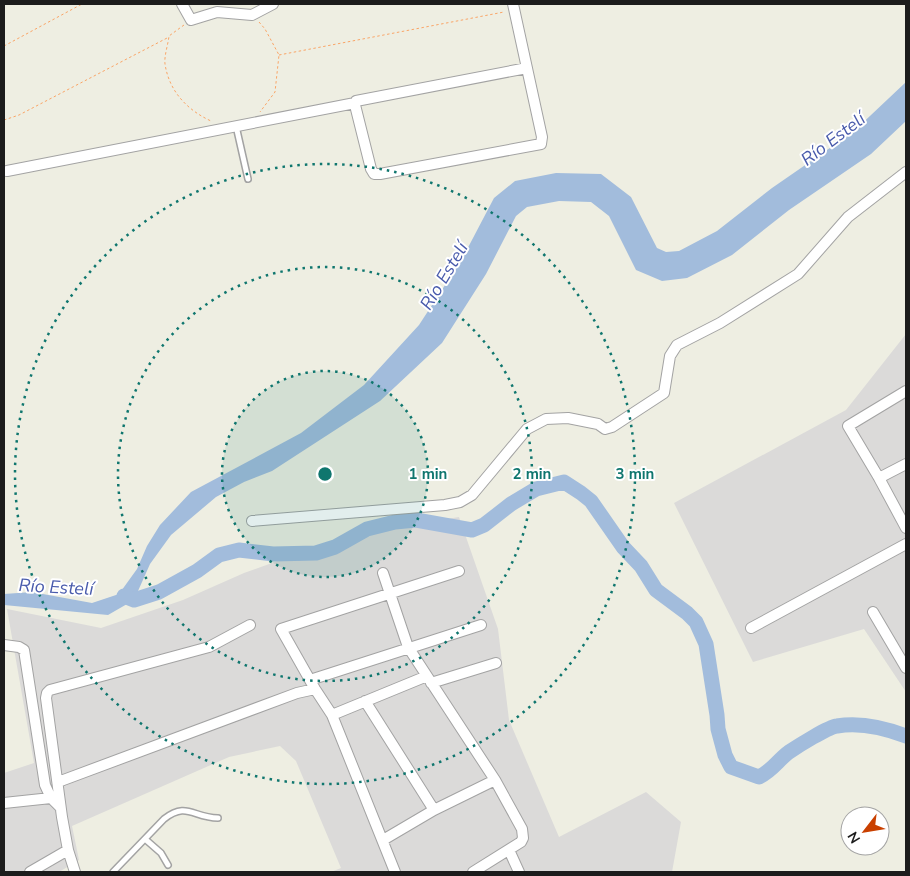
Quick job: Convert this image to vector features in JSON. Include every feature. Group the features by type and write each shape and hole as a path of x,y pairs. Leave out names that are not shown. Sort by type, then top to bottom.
{"street":[{"path":"182,4 191,20 217,12 252,14 273,4"},
{"path":"355,103 370,169 374,174 541,144 542,137 514,7"},
{"path":"7,171 527,68"},
{"path":"252,521 427,507 460,502 472,495 528,428 546,419 568,418 598,424 605,429 612,427 664,393 670,356 677,345 720,323 798,274 848,217 906,172"},
{"path":"906,391 848,426 906,528"},
{"path":"879,478 906,464"},
{"path":"751,628 906,544"},
{"path":"396,872 332,714 312,685 281,629 459,571"},
{"path":"383,573 408,647 494,780 522,829 523,838 521,842 473,872"},
{"path":"873,612 906,668"},
{"path":"75,872 68,850 60,807 46,693 50,690 209,647 250,625"},
{"path":"58,782 297,693 312,685 408,647 481,625"},
{"path":"4,645 19,647 24,650 45,785 51,798 60,807"},
{"path":"332,714 429,679 496,663"},
{"path":"365,701 434,810"},
{"path":"384,840 434,810 494,780"},
{"path":"4,803 51,798"},
{"path":"30,872 68,850"},
{"path":"509,850 519,872"}],"lane":[{"path":"236,126 248,179"},
{"path":"113,872 173,812 182,809 207,818 218,818"},
{"path":"145,839 161,853 168,865"}],"path":[{"path":"4,46 82,4"},
{"path":"279,55 514,7"},
{"path":"252,14 265,29 279,55 275,92 256,117"},
{"path":"4,120 19,115 169,36 191,20"},
{"path":"169,36 165,63 173,90 196,114 211,121"}],"shaded area":[{"path":"906,334 906,692 864,629 753,662 674,503 846,410"},
{"path":"459,517 498,629 509,720 559,837 646,792 681,822 672,872 331,872 341,868 296,761 280,746 229,757 72,826 79,860 59,872 4,872 4,773 34,763 7,609 101,628 183,600 244,573 305,551 368,532"}],"water":[{"name":"Río Estelí","path":"906,82 906,121 871,154 789,210 732,255 687,278 662,281 636,270 609,216 591,202 559,201 527,207 516,216 486,274 442,343 380,401 272,471 244,482 216,497 171,535 150,564 134,600 108,615 4,605 4,594 32,592 92,603 119,594 137,569 147,546 160,525 191,492 301,433 364,385 419,325 462,259 494,198 515,181 556,173 601,174 631,197 657,248 666,252 679,251 717,231 772,188 853,132"}],"waterway":[{"path":"124,596 134,600 159,592 197,571 219,555 239,550 273,554 316,553 335,547 367,529 395,522 416,520 472,530 484,525 511,504 536,489 564,482 591,501 623,547 641,566 656,590 696,622 706,644 718,729 725,755 731,767 759,777 793,749 820,733 837,726 872,726 906,736"}]}
